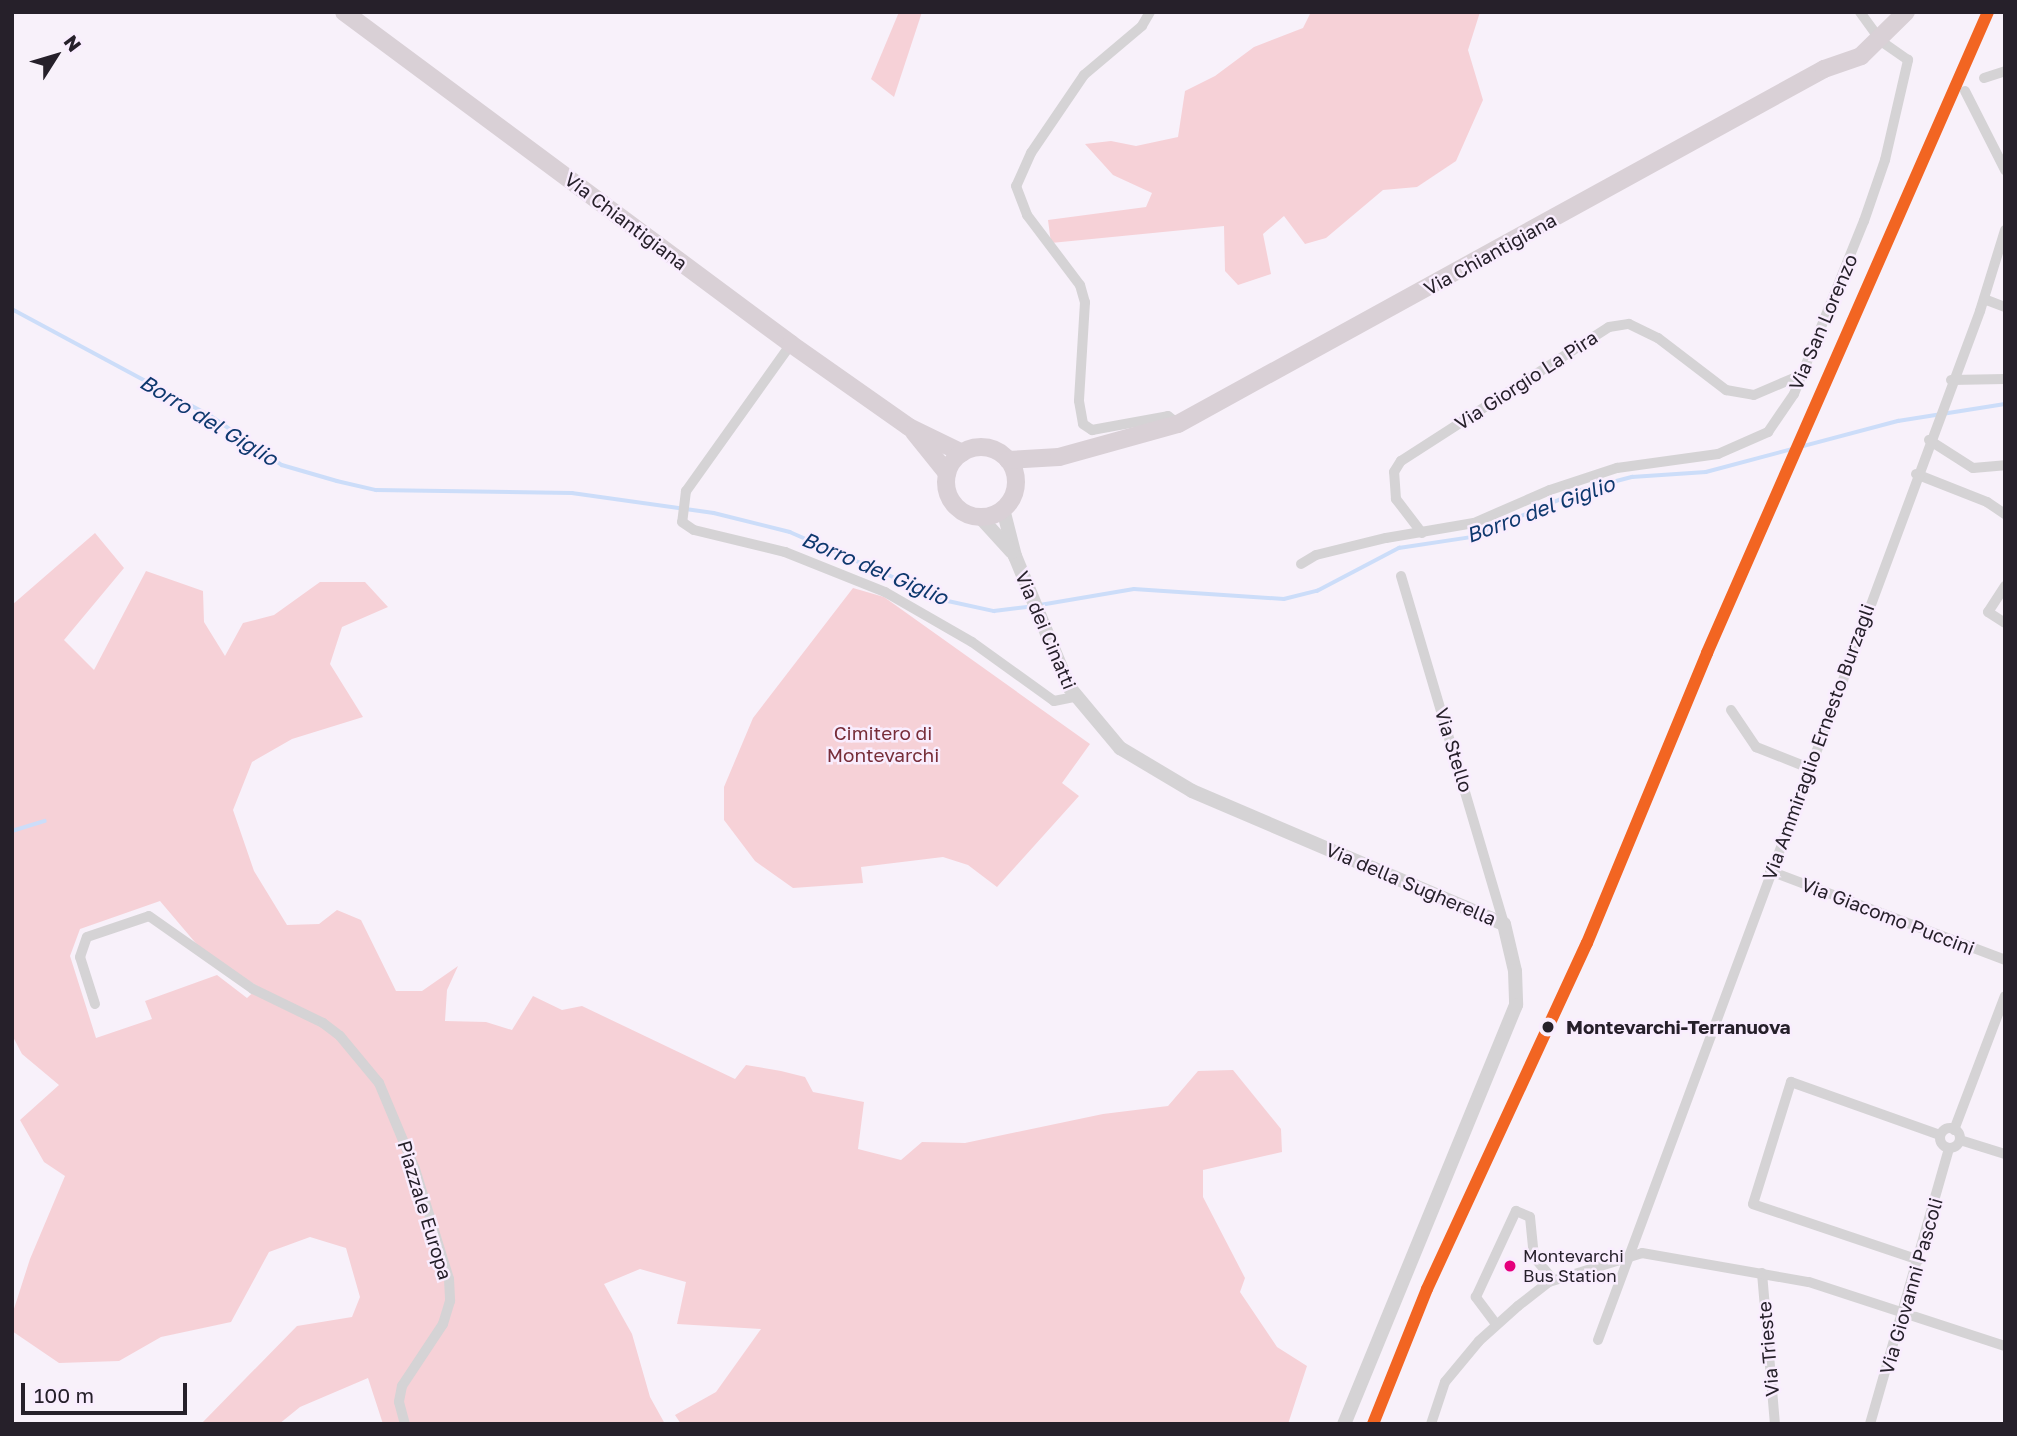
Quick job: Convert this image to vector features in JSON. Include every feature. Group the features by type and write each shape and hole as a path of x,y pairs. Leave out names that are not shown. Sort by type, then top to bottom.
{"main road":[{"name":"Via Chiantigiana","path":"344,12 790,344 909,427 961,453 981,447 1008,460 1059,457 1178,424 1881,41"},
{"path":"1881,41 1906,12"},
{"name":"Via Chiantigiana","path":"909,427 947,473 953,503 980,517"},
{"path":"947,473 961,453"},
{"name":"Via Chiantigiana","path":"1003,509 1016,486 1059,457"},
{"path":"1008,460 1016,486"},
{"path":"980,517 1003,509"}],"street":[{"path":"1150,12 1142,26 1084,75 1031,153 1016,186 1027,215 1080,285 1085,302 1079,401 1083,424 1092,430 1168,416 1178,424"},
{"path":"1860,12 1881,41"},
{"name":"Via San Lorenzo","path":"1301,564 1316,555 1474,523 1550,490 1617,468 1718,454 1768,432 1801,375 1873,197 1908,60 1881,41"},
{"path":"1984,78 2005,71"},
{"path":"1965,91 2005,170"},
{"name":"Via Ammiraglio Ernesto Burzagli","path":"1598,1340 1916,474 1984,299 2005,230"},
{"path":"1984,299 2005,307"},
{"name":"Via Giorgio La Pira","path":"1422,533 1396,499 1394,472 1401,461 1609,327 1629,324 1658,338 1726,390 1754,396 1801,375"},
{"path":"790,344 686,491 683,519 694,530 785,552 884,592 972,642 1054,701 1074,697"},
{"path":"1951,380 2005,379"},
{"path":"1931,437 1973,468 2005,465"},
{"path":"1916,474 1987,502 2005,514"},
{"path":"1003,509 1015,556"},
{"path":"980,517 1015,556"},
{"name":"Via dei Cinatti","path":"1015,556 1041,624 1074,697 1105,735"},
{"name":"Via Stello","path":"1401,576 1504,924"},
{"path":"2005,586 1987,612 2005,623"},
{"path":"1731,710 1756,747 1809,768"},
{"name":"Via della Sugherella","path":"1105,735 1142,764 1192,791 1504,924 1515,971 1516,1005 1344,1424"},
{"name":"Via Giacomo Puccini","path":"1770,872 2005,960"},
{"name":"Piazzale Europa","path":"95,1003 80,957 87,937 149,916 216,966 340,1036 379,1083 391,1110 449,1279 450,1301 443,1324 402,1386 400,1402 405,1424"},
{"path":"1940,1135 1942,1144 1949,1149 1957,1135 2005,996"},
{"path":"1919,1260 1752,1203 1791,1082 1940,1135 1957,1135 2005,1154"},
{"name":"Via Giovanni Pascoli","path":"1870,1424 1905,1313 1949,1149"},
{"path":"1496,1324 1476,1297 1516,1211 1530,1217 1534,1257 1553,1280"},
{"path":"1431,1424 1445,1382 1496,1324 1553,1280 1642,1253 1809,1282 2005,1346"},
{"name":"Via Trieste","path":"1762,1273 1774,1424"}],"green space":[{"path":"899,12 922,12 894,97 871,79"},
{"path":"1311,12 1480,12 1468,50 1483,100 1456,161 1417,187 1383,190 1326,238 1305,244 1284,216 1263,234 1271,274 1238,285 1225,271 1224,226 1051,243 1048,220 1146,207 1152,193 1113,175 1085,144 1111,141 1136,146 1178,137 1185,91 1215,76 1254,47 1303,28"},
{"path":"95,533 124,568 64,640 94,670 146,571 203,591 204,622 225,656 243,623 274,615 320,582 365,582 388,607 342,627 330,664 363,717 292,739 252,762 233,810 254,871 287,925 319,924 337,910 361,920 396,991 422,991 458,966 447,990 445,1021 486,1022 512,1030 533,996 562,1010 582,1006 735,1079 746,1065 781,1071 805,1077 813,1092 864,1102 858,1149 901,1160 922,1142 965,1143 1103,1114 1168,1106 1198,1071 1233,1070 1281,1129 1282,1152 1203,1170 1203,1197 1245,1278 1240,1292 1277,1347 1307,1366 1288,1424 681,1424 675,1415 716,1392 761,1329 677,1324 686,1282 640,1269 604,1284 632,1334 650,1397 665,1424 383,1424 368,1378 300,1407 279,1424 201,1424 297,1326 352,1317 360,1297 346,1248 310,1237 269,1252 231,1322 161,1337 119,1361 59,1363 12,1331 12,1315 30,1259 65,1176 44,1162 20,1120 59,1085 22,1054 12,1035 12,605","holes":["160,901 205,954 259,987 247,998 217,975 145,1001 152,1019 96,1038 70,956 80,929"]},
{"name":"Cimitero di Montevarchi","path":"853,588 884,597 1090,744 1062,783 1079,796 997,887 968,865 943,857 861,867 863,883 793,888 755,861 724,820 724,787 753,718"}],"waterway":[{"name":"Borro del Giglio","path":"12,309 211,416 282,465 337,481 376,490 572,493 714,513 790,532 948,601 994,611 1033,606"},
{"name":"Borro del Giglio","path":"1040,605 1134,589 1284,599 1317,591 1399,548 1472,537 1582,490 1632,477 1706,472 1898,421 2005,404"},
{"path":"12,831 45,821"}],"transit line":[{"path":"1373,1424 1427,1289 1587,943 1707,653 1988,12"}],"place":[{"name":"Montevarchi-Terranuova","path":"1548,1027"},
{"name":"Montevarchi Bus Station","path":"1510,1266"}]}
